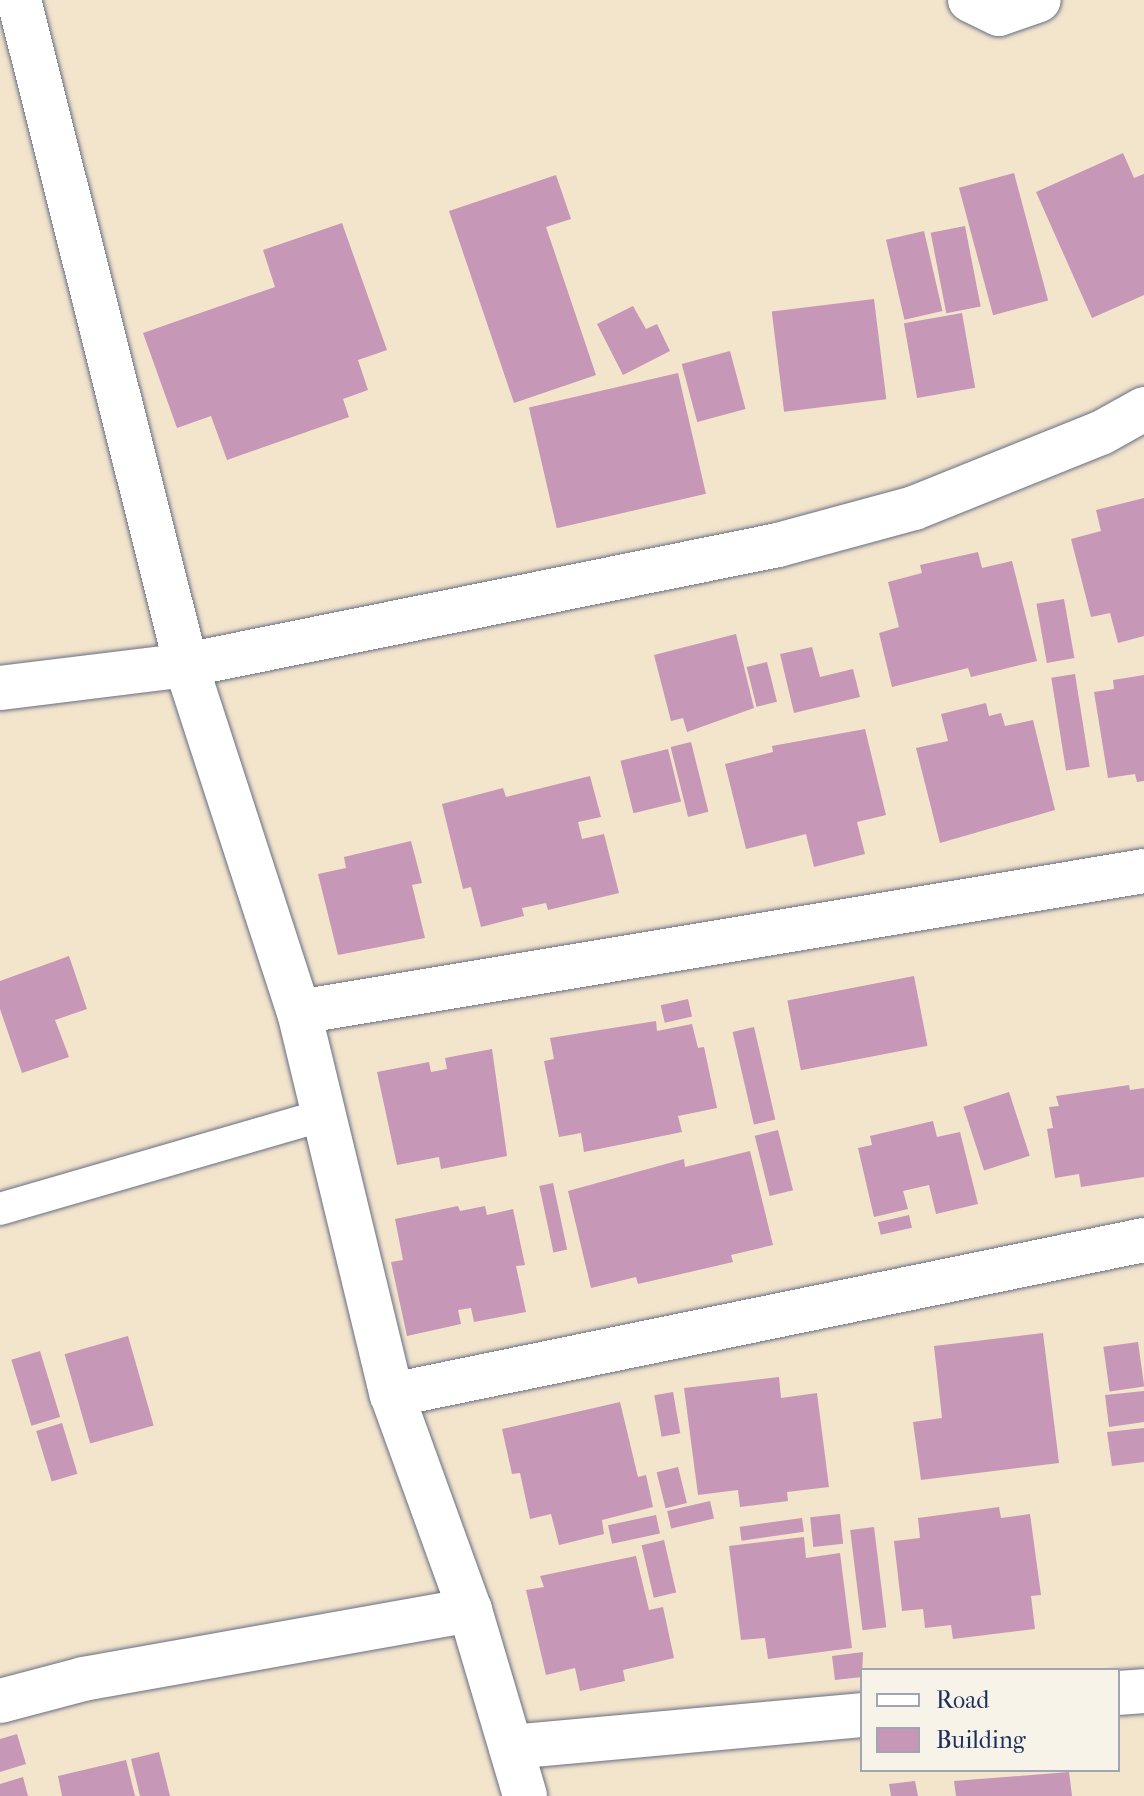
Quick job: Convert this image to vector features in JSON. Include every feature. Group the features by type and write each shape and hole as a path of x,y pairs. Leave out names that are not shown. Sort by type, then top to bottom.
{"street":[{"path":"19,0 186,665 299,1012 392,1395 470,1610 525,1796"},
{"path":"970,0 999,14 1039,0"},
{"path":"0,688 186,665 793,541 914,508 1101,433 1144,409"},
{"path":"299,1012 1144,871"},
{"path":"392,1395 1144,1240"},
{"path":"0,1701 83,1679 470,1610"},
{"path":"1120,1693 1144,1691"},
{"path":"511,1747 860,1715"}],"lane":[{"path":"0,1209 324,1115"}],"building":[{"path":"1123,153 1134,178 1144,174 1144,295 1092,318 1036,192"},
{"path":"1014,173 1048,301 993,315 959,188"},
{"path":"556,175 571,219 546,227 596,375 514,403 449,211"},
{"path":"342,223 387,350 358,360 368,390 343,399 349,417 227,460 211,416 177,428 143,333 275,287 263,250"},
{"path":"965,226 981,306 946,313 931,233"},
{"path":"924,231 942,311 904,320 886,240"},
{"path":"874,299 886,399 784,412 772,312"},
{"path":"633,306 646,329 657,324 670,351 623,375 597,324"},
{"path":"962,313 975,388 917,398 904,323"},
{"path":"730,351 746,409 697,422 682,364"},
{"path":"678,373 706,494 557,528 529,407"},
{"path":"1144,498 1144,636 1118,643 1110,613 1091,617 1071,539 1101,531 1096,510"},
{"path":"978,552 982,568 1012,561 1037,661 971,677 968,668 892,687 879,633 899,627 888,582 922,573 920,565"},
{"path":"1064,599 1074,658 1047,663 1036,604"},
{"path":"736,634 754,708 687,732 683,718 671,721 654,655"},
{"path":"812,647 820,677 853,669 860,697 794,713 780,654"},
{"path":"767,662 777,702 757,707 747,667"},
{"path":"1075,674 1090,767 1066,771 1051,678"},
{"path":"1144,675 1144,781 1137,782 1135,774 1108,778 1094,692 1114,689 1113,680"},
{"path":"986,703 989,716 1001,713 1005,726 1033,720 1055,810 940,843 916,748 948,741 941,714"},
{"path":"865,729 886,815 857,822 865,854 814,867 806,834 746,849 725,764 773,752 772,746"},
{"path":"691,742 708,812 688,817 671,747"},
{"path":"668,749 681,801 634,813 620,761"},
{"path":"590,776 601,817 578,822 582,839 604,834 619,893 548,910 546,903 522,908 524,916 481,927 471,887 463,889 442,804 503,788 506,797"},
{"path":"411,841 422,883 412,885 425,938 338,955 318,874 346,868 344,857"},
{"path":"69,956 87,1009 55,1020 69,1057 22,1073 0,1009 0,981"},
{"path":"914,976 928,1046 801,1070 787,1001"},
{"path":"688,999 692,1017 665,1023 661,1005"},
{"path":"656,1021 657,1031 692,1024 698,1048 704,1047 717,1108 678,1116 682,1132 584,1152 581,1133 559,1137 544,1061 554,1059 550,1038"},
{"path":"754,1027 775,1120 754,1125 733,1032"},
{"path":"492,1049 507,1156 441,1169 439,1157 397,1165 377,1072 429,1062 431,1072 447,1069 445,1058"},
{"path":"1129,1085 1130,1090 1144,1088 1144,1177 1081,1187 1079,1174 1055,1178 1047,1129 1053,1128 1049,1107 1059,1106 1056,1096"},
{"path":"1009,1092 1030,1156 984,1171 963,1107"},
{"path":"933,1121 937,1137 960,1132 978,1204 936,1214 929,1185 903,1191 908,1209 874,1217 858,1148 872,1145 870,1136"},
{"path":"778,1130 793,1190 770,1196 755,1136"},
{"path":"750,1151 773,1245 731,1255 733,1262 638,1284 636,1277 591,1288 568,1191 684,1159 685,1167"},
{"path":"553,1183 567,1250 553,1252 539,1186"},
{"path":"458,1206 460,1211 485,1206 487,1215 513,1209 525,1265 516,1266 526,1312 474,1322 471,1308 458,1310 461,1324 407,1336 391,1262 403,1260 395,1219"},
{"path":"909,1215 912,1228 881,1235 878,1222"},
{"path":"1043,1333 1059,1463 921,1480 913,1422 942,1418 934,1346"},
{"path":"128,1336 154,1425 90,1444 65,1354"},
{"path":"1138,1342 1144,1387 1110,1391 1103,1347"},
{"path":"40,1351 60,1417 31,1426 11,1360"},
{"path":"779,1377 781,1398 817,1393 829,1487 787,1492 788,1501 740,1507 738,1490 698,1495 684,1388"},
{"path":"1144,1391 1144,1422 1109,1427 1105,1395"},
{"path":"673,1392 680,1433 662,1437 654,1395"},
{"path":"620,1402 638,1477 646,1475 653,1507 602,1520 604,1534 559,1545 551,1514 530,1519 520,1473 512,1474 502,1429"},
{"path":"62,1423 77,1474 52,1482 36,1431"},
{"path":"1144,1428 1144,1462 1112,1466 1107,1432"},
{"path":"678,1467 687,1503 666,1508 657,1472"},
{"path":"710,1501 714,1519 671,1528 667,1511"},
{"path":"999,1507 1001,1518 1030,1514 1041,1595 1031,1596 1035,1629 953,1639 951,1625 925,1628 923,1609 902,1611 894,1541 920,1538 918,1518"},
{"path":"840,1514 843,1544 813,1547 810,1517"},
{"path":"656,1515 660,1534 612,1544 608,1525"},
{"path":"802,1518 804,1532 742,1541 740,1527"},
{"path":"874,1527 886,1627 862,1630 850,1530"},
{"path":"804,1537 806,1558 840,1553 852,1648 768,1659 765,1638 741,1640 729,1546"},
{"path":"664,1540 676,1593 654,1598 642,1545"},
{"path":"636,1556 649,1610 663,1607 674,1658 623,1670 625,1681 580,1691 575,1668 546,1675 526,1590 544,1587 540,1576"},
{"path":"863,1652 860,1677 835,1680 832,1656"},
{"path":"17,1734 26,1764 0,1772 0,1739"},
{"path":"159,1752 170,1796 140,1796 131,1759"},
{"path":"126,1760 135,1796 62,1796 58,1776"},
{"path":"1069,1772 1072,1796 956,1796 954,1781"},
{"path":"23,1777 28,1796 0,1796 0,1784"},
{"path":"915,1781 918,1796 891,1796 889,1784"}]}
